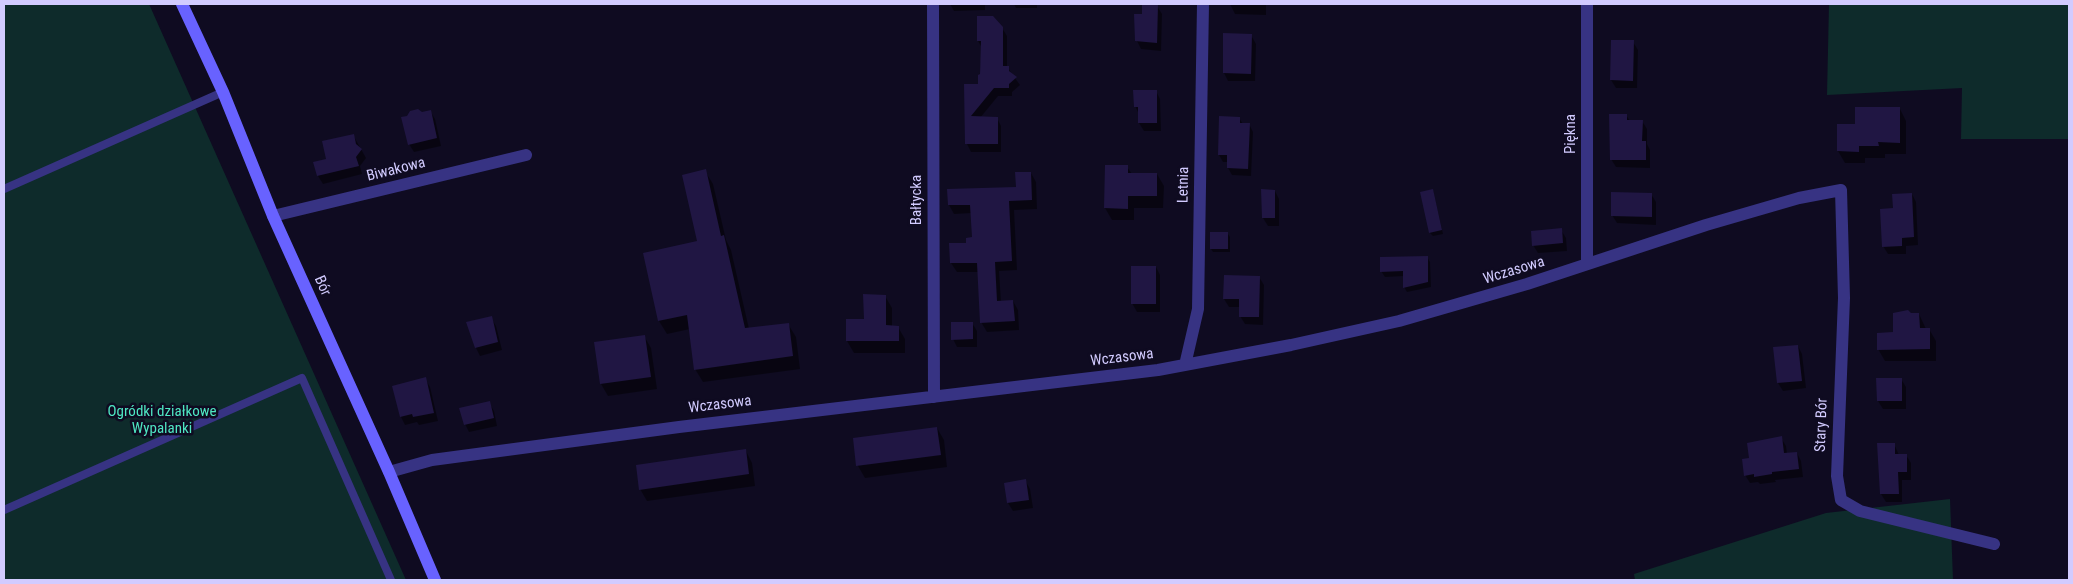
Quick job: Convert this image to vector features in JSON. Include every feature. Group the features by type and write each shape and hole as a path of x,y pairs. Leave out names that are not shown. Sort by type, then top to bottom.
{"street":[{"name":"Bór","path":"182,4 223,92 273,216 389,472 435,580"},
{"name":"Bałtycka","path":"933,4 934,397"},
{"name":"Letnia","path":"1185,365 1198,309 1203,4"},
{"name":"Piękna","path":"1587,4 1588,264"},
{"name":"Biwakowa","path":"273,216 526,155"},
{"name":"Wczasowa","path":"389,472 432,460 679,427 1158,370 1185,365 1399,321 1527,284 1706,225 1799,198 1841,190"},
{"name":"Stary Bór","path":"1841,190 1844,298 1837,476 1841,500 1860,511 1994,544"}],"lane":[{"path":"4,188 223,92"},
{"path":"4,510 302,378 391,580"}],"green space":[{"name":"Ogródki działkowe Wypalanki","path":"4,4 149,4 406,580 4,580"},
{"path":"1829,4 2069,4 2069,139 1961,139 1962,88 1827,95"},
{"path":"1950,499 1953,580 1635,580 1634,574 1826,513"}],"building":[{"path":"1142,5 1158,5 1157,43 1135,41 1134,14 1142,14"},
{"path":"977,16 993,16 1003,27 1003,66 1009,66 1009,71 1017,77 1009,84 1009,88 994,88 971,116 998,117 998,144 965,144 964,84 978,84 978,75 980,74 981,41 977,41"},
{"path":"1223,33 1252,34 1251,74 1223,73"},
{"path":"1611,40 1634,40 1633,81 1610,80"},
{"path":"1133,90 1157,90 1157,123 1138,123 1138,107 1134,107"},
{"path":"1855,107 1900,107 1900,143 1878,142 1879,146 1859,146 1859,152 1837,151 1837,124 1855,124"},
{"path":"418,109 422,112 431,110 437,138 408,145 401,117 407,116 410,111"},
{"path":"1609,114 1627,114 1627,120 1643,120 1642,141 1646,141 1646,160 1610,160"},
{"path":"1219,116 1240,117 1240,123 1250,123 1248,169 1227,168 1227,155 1218,155"},
{"path":"354,134 356,144 362,149 356,157 359,166 317,176 313,162 326,159 322,141"},
{"path":"1105,165 1128,165 1128,173 1157,173 1157,196 1128,196 1128,209 1104,208"},
{"path":"706,169 721,236 724,235 745,328 789,323 793,356 694,370 687,315 658,321 643,253 697,241 682,175"},
{"path":"1015,172 1031,172 1032,200 1009,201 1012,261 995,262 997,301 1013,300 1015,321 980,323 977,263 950,263 949,243 966,243 966,238 972,237 970,205 948,205 947,189 1016,187"},
{"path":"1261,189 1275,190 1275,218 1262,218"},
{"path":"1433,189 1442,230 1429,233 1420,192"},
{"path":"1611,192 1652,193 1652,217 1611,216"},
{"path":"1912,193 1914,237 1902,238 1902,246 1882,247 1880,209 1893,208 1892,194"},
{"path":"1562,228 1563,243 1532,246 1531,231"},
{"path":"1210,232 1228,232 1228,249 1210,249"},
{"path":"1428,256 1428,282 1403,288 1403,271 1380,272 1380,257"},
{"path":"1131,266 1156,266 1156,304 1131,304"},
{"path":"1224,275 1260,276 1259,317 1239,317 1239,299 1223,299"},
{"path":"863,294 886,295 886,325 899,326 899,341 846,341 846,319 864,319"},
{"path":"1908,310 1911,313 1919,313 1920,328 1930,328 1930,349 1877,350 1877,333 1893,332 1893,313"},
{"path":"492,316 498,342 475,348 466,322"},
{"path":"951,322 973,322 973,339 951,340"},
{"path":"645,335 651,377 600,384 594,342"},
{"path":"1798,345 1802,381 1777,383 1773,347"},
{"path":"426,377 434,413 413,417 412,414 400,417 392,386"},
{"path":"1876,378 1902,378 1902,401 1877,401"},
{"path":"490,401 494,418 464,425 459,408"},
{"path":"937,427 941,455 856,466 853,438"},
{"path":"1782,436 1784,453 1797,452 1799,469 1772,472 1772,474 1754,477 1754,474 1744,476 1742,459 1749,458 1747,443"},
{"path":"1877,443 1895,443 1895,454 1907,454 1907,472 1898,472 1899,494 1880,494"},
{"path":"746,449 749,474 639,490 636,465"},
{"path":"1026,479 1029,500 1007,503 1004,483"}]}
